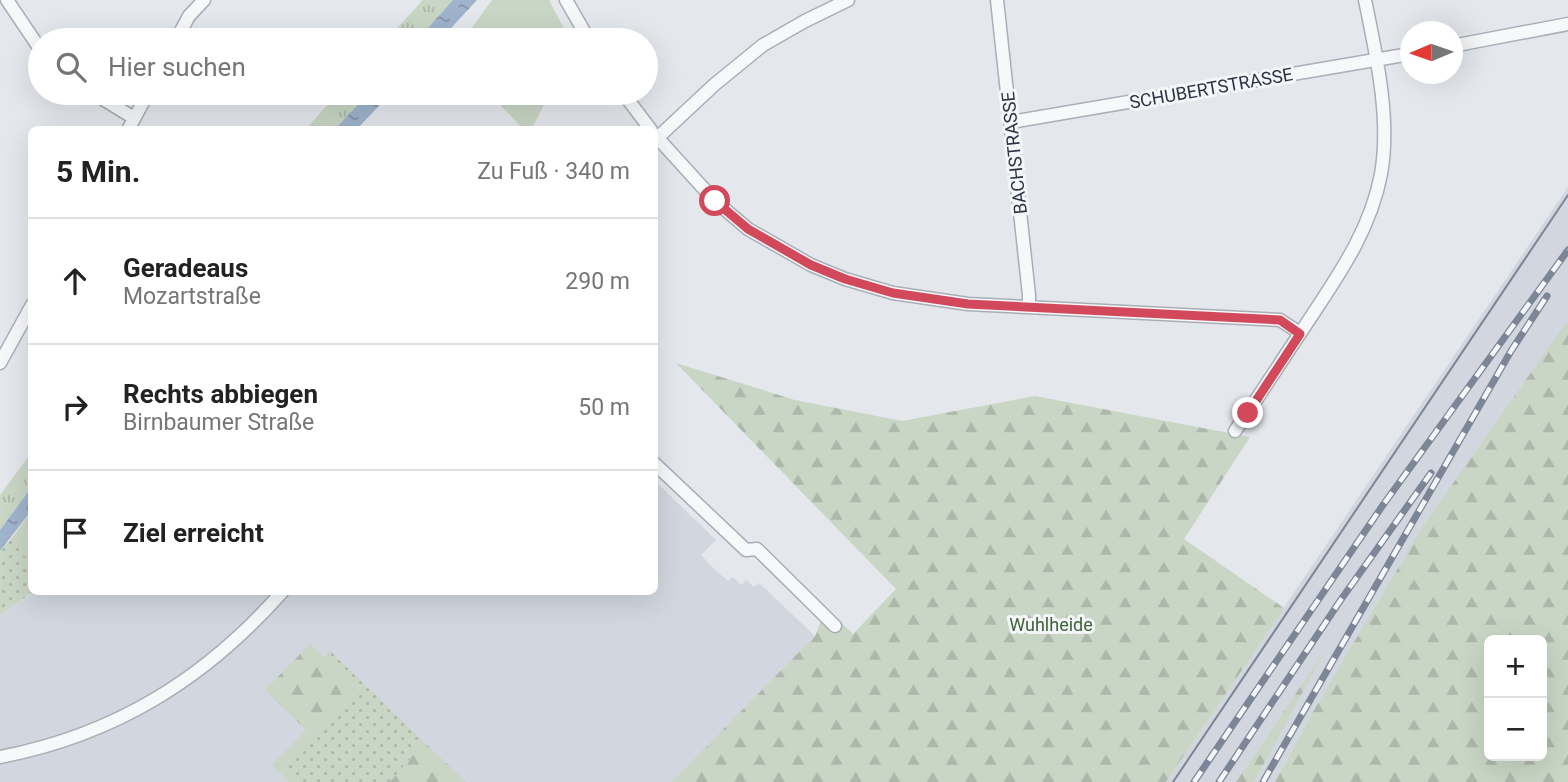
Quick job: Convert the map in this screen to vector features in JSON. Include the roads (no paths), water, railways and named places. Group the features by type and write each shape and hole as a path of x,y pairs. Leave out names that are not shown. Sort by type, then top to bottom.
{"street":[{"path":"7,0 28,31"},
{"path":"566,0 582,28"},
{"path":"658,133 763,45 848,0"},
{"name":"BACHSTRASSE","path":"997,0 1029,307"},
{"path":"1235,431 1348,259 1365,226 1376,191 1381,173 1384,133 1377,59 1365,0"},
{"path":"183,28 198,2"},
{"path":"1463,44 1568,24"},
{"name":"SCHUBERTSTRASSE","path":"1011,122 1400,56"},
{"path":"108,105 131,124 141,105"},
{"path":"632,105 647,126"},
{"path":"658,140 715,201 748,229 811,265 845,279 893,293 957,303 1280,320 1300,334"},
{"path":"0,363 28,312"},
{"path":"658,467 746,550 757,549 835,626"},
{"path":"0,757 50,746 101,728 151,701 211,661 279,595"}],"water":[{"path":"453,0 477,0 451,28 428,28"},
{"path":"358,105 380,105 360,126 338,126"},
{"path":"28,492 28,515 0,551 0,530"}],"tram line":[{"path":"1173,782 1568,195"}],"railway":[{"path":"1194,782 1383,505 1568,250"},
{"path":"1263,782 1511,351 1547,296"},
{"path":"1219,782 1340,601 1431,473"}],"park label":[{"name":"Wuhlheide","path":"1051,624"}]}
